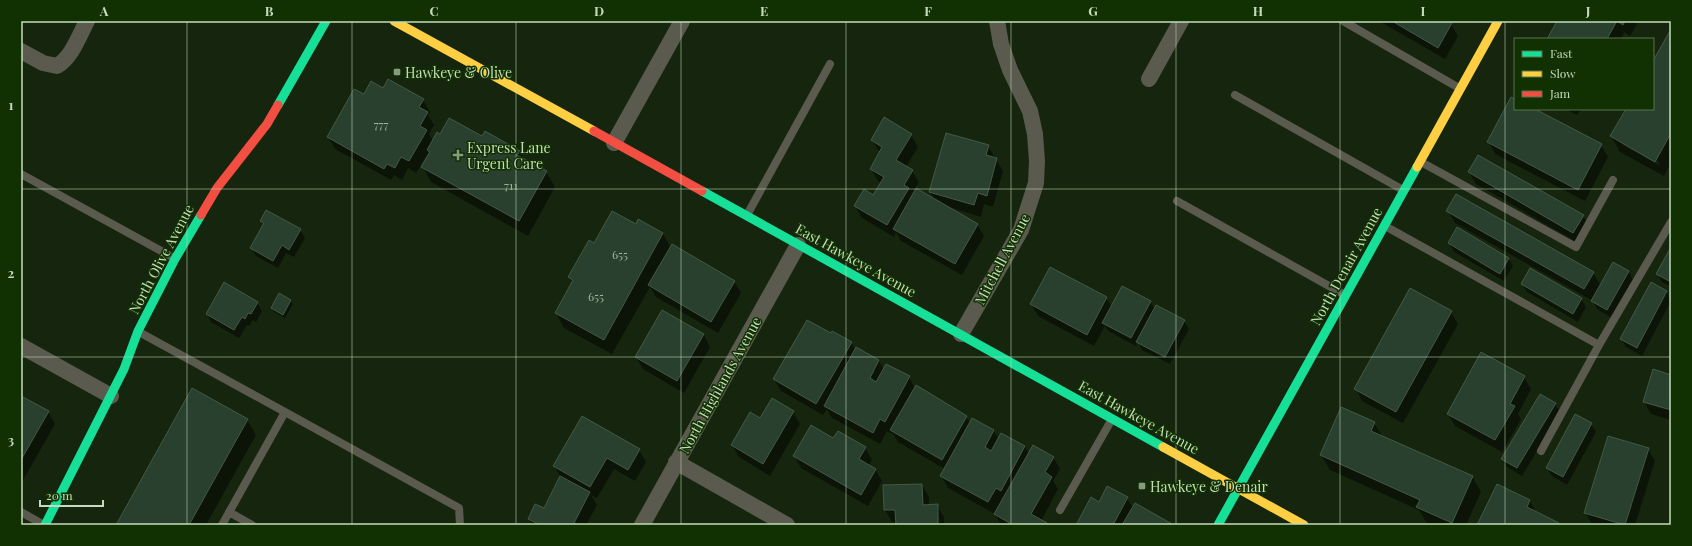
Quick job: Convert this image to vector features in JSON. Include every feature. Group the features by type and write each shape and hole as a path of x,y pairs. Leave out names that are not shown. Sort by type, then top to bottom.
{"street":[{"path":"21,51 50,66 57,66 68,56 88,21"},
{"name":"North Olive Avenue","path":"45,525 111,396 127,362 138,331 175,259 217,188 267,124 326,21"},
{"name":"East Hawkeye Avenue","path":"394,21 1304,525"},
{"path":"614,143 682,21"},
{"name":"Mitchell Avenue","path":"961,334 1021,230 1036,183 1037,160 1035,134 1030,111 1010,70 1001,44 998,21"},
{"path":"1149,79 1181,21"},
{"name":"North Denair Avenue","path":"1218,525 1498,21"},
{"name":"North Highlands Avenue","path":"642,525 798,245"},
{"path":"21,346 111,396"},
{"path":"676,462 787,525"}],"lane":[{"path":"1343,21 1460,89"},
{"path":"746,216 830,64"},
{"path":"1235,95 1404,191"},
{"path":"1420,161 1576,247 1613,180"},
{"path":"21,174 175,259"},
{"path":"1178,201 1345,295"},
{"path":"1542,451 1599,345 1671,222"},
{"path":"1384,226 1599,345"},
{"path":"138,331 459,508 460,525"},
{"path":"222,525 285,412"},
{"path":"1060,510 1112,419"},
{"path":"21,512 45,525"},
{"path":"229,512 252,525"}],"building":[{"path":"1392,21 1448,21 1452,23 1438,48"},
{"path":"1557,21 1617,21 1608,38 1548,38"},
{"path":"1617,21 1625,21 1623,25"},
{"path":"1671,29 1671,133 1655,162 1610,136 1625,110 1654,110 1654,59"},
{"path":"388,79 424,99 419,107 428,112 420,126 427,130 409,161 401,157 395,168 387,164 384,169 327,137 354,89 364,94 371,81 383,88"},
{"path":"1511,97 1514,98 1514,110 1537,110 1602,144 1578,190 1487,142"},
{"path":"884,117 912,134 896,160 913,170 904,185 909,188 887,225 854,206 864,189 873,195 884,177 870,169 882,147 871,140"},
{"path":"449,118 482,136 485,131 520,151 517,155 547,171 519,221 421,167 430,152 427,150 437,132 440,134"},
{"path":"946,133 989,145 986,155 997,158 987,196 978,193 974,205 929,192"},
{"path":"1478,155 1584,215 1573,233 1468,172"},
{"path":"916,188 978,224 955,264 893,229"},
{"path":"1456,194 1594,272 1584,289 1446,211"},
{"path":"266,210 301,229 289,250 282,245 273,261 250,248 264,223 260,221"},
{"path":"612,211 636,224 638,219 663,233 604,340 555,313 573,280 568,277 589,240 594,243"},
{"path":"1457,227 1509,258 1500,274 1448,243"},
{"path":"672,244 735,281 711,322 648,285"},
{"path":"1671,247 1671,282 1656,274"},
{"path":"1613,262 1629,271 1607,310 1591,301"},
{"path":"1050,267 1107,297 1087,335 1030,304"},
{"path":"1530,268 1582,298 1573,314 1521,284"},
{"path":"224,282 258,302 251,314 248,313 245,319 242,317 234,330 206,314"},
{"path":"1651,282 1667,291 1637,348 1620,339"},
{"path":"1122,286 1151,301 1131,338 1102,323"},
{"path":"1410,288 1452,311 1396,412 1354,389"},
{"path":"279,293 291,300 283,315 271,308"},
{"path":"1156,305 1185,320 1165,357 1136,342"},
{"path":"662,310 704,334 677,381 635,357"},
{"path":"807,320 852,342 816,404 773,379"},
{"path":"856,347 879,360 870,378 876,382 886,364 910,376 885,422 880,419 873,433 824,406"},
{"path":"1481,352 1525,376 1510,404 1515,406 1495,440 1447,414"},
{"path":"1653,369 1671,375 1671,410 1643,402"},
{"path":"916,385 967,416 942,460 890,430"},
{"path":"192,388 248,419 189,525 116,525"},
{"path":"1540,394 1556,403 1517,468 1501,459"},
{"path":"21,396 49,411 21,460"},
{"path":"772,398 794,411 763,464 731,445 750,412 760,418"},
{"path":"1341,407 1375,422 1371,431 1473,476 1452,523 1416,507 1420,500 1320,455"},
{"path":"1575,414 1592,423 1563,477 1546,468"},
{"path":"582,416 640,449 628,470 607,458 590,487 553,466"},
{"path":"972,418 994,430 985,447 991,451 1001,433 1025,446 1001,491 996,488 988,502 940,476"},
{"path":"811,425 833,438 838,431 866,447 859,459 876,469 861,495 793,456"},
{"path":"1608,436 1649,448 1625,525 1584,513"},
{"path":"1033,445 1054,457 1045,472 1052,477 1031,514 1047,523 1046,525 1013,525 994,514"},
{"path":"560,476 590,492 574,523 578,525 540,525 528,519 535,504 544,508"},
{"path":"922,484 923,505 938,504 938,525 896,525 895,510 884,510 883,485"},
{"path":"1497,484 1530,500 1527,507 1559,523 1558,525 1477,525"},
{"path":"1107,486 1128,497 1113,525 1076,525 1091,497 1099,502"},
{"path":"1135,503 1172,524 1172,525 1122,525"}],"traffic: fast":[{"path":"278,105 326,21"},
{"path":"1218,525 1417,167"},
{"path":"702,191 1163,447"},
{"path":"45,525 124,369 138,331 175,259 201,215"}],"traffic: slow":[{"path":"394,21 594,131"},
{"path":"1417,167 1498,21"},
{"path":"1163,447 1304,525"}],"traffic: jam":[{"path":"201,215 217,188 267,124 278,105"},
{"path":"594,131 702,191"}],"place":[{"name":"Hawkeye & Olive","path":"397,72"},
{"name":"Express Lane Urgent Care","path":"458,155"},
{"name":"Hawkeye & Denair","path":"1142,486"}]}
